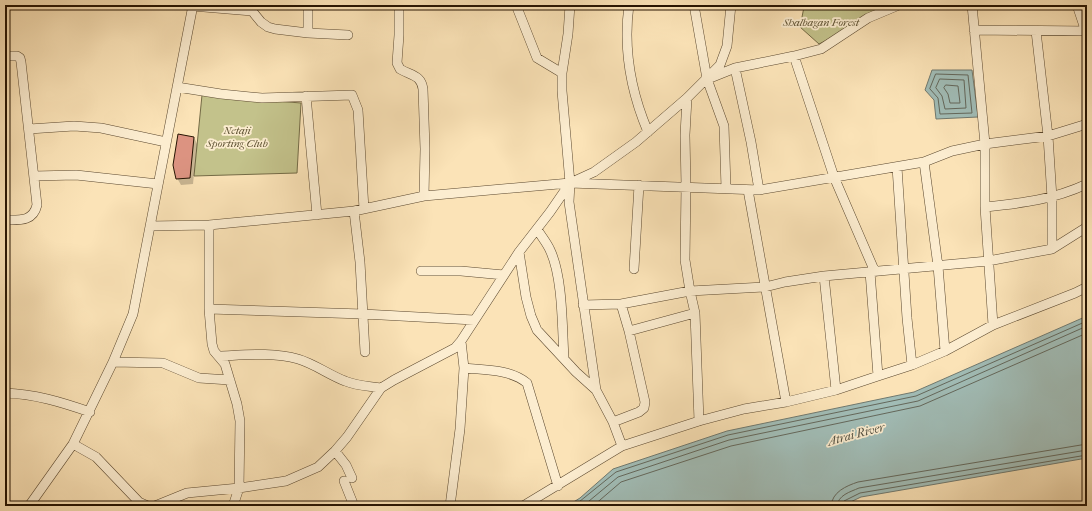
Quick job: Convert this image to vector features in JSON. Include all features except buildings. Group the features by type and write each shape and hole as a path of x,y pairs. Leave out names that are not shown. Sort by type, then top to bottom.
{"street":[{"path":"308,5 308,33"},
{"path":"399,5 400,35 397,63 400,69 417,77 422,82 423,89 425,149 424,196"},
{"path":"516,5 537,58 562,73"},
{"path":"570,5 568,34 562,73 562,91 570,183 569,202 596,390 613,422 622,446"},
{"path":"628,5 628,64 639,111 648,132"},
{"path":"694,5 707,79 724,126 726,188"},
{"path":"154,506 187,494 286,481 318,467 335,452 347,437 381,388 455,348 519,252 570,183 594,172 636,142 687,98 720,65 727,46 731,5"},
{"path":"707,79 736,68 821,49 868,18 898,5"},
{"path":"972,5 985,144 985,208 993,325"},
{"path":"974,30 1087,32 1077,5"},
{"path":"30,506 73,444 114,362 133,314 192,6 252,11 261,22 268,27 275,29 308,33 348,35"},
{"path":"1036,31 1048,136 1052,198 1052,249"},
{"path":"5,56 14,55 20,58 24,80 37,206 32,216 27,218 5,220"},
{"path":"794,56 834,178 873,272 878,376"},
{"path":"736,68 759,190"},
{"path":"177,87 220,94 262,98 352,95 358,110 364,209"},
{"path":"306,96 317,214"},
{"path":"687,98 685,135 685,260 695,313 699,421"},
{"path":"150,226 209,225 354,211 424,196 570,183 686,186 759,190 924,162 952,151 985,144 1048,136 1087,124"},
{"path":"29,129 74,126 101,128 166,142"},
{"path":"924,162 938,266 945,351"},
{"path":"897,167 907,318 912,365"},
{"path":"34,176 76,175 158,184"},
{"path":"985,208 1052,198 1087,184"},
{"path":"634,269 639,185"},
{"path":"748,190 786,402"},
{"path":"354,211 360,262 365,352"},
{"path":"209,225 209,309 212,344 214,351 225,364 237,404 240,421 239,488 232,506"},
{"path":"583,305 621,304 690,292 765,287 785,282 824,276 988,260 1052,249 1087,227"},
{"path":"537,229 550,250 556,267 561,304 564,358"},
{"path":"519,252 526,297 531,316 537,330 576,372 596,390"},
{"path":"421,271 460,271 504,275"},
{"path":"824,276 836,390"},
{"path":"523,506 622,446 699,421 744,409 786,402 836,390 912,365 945,351 993,325 1087,287"},
{"path":"613,422 639,412 644,408 629,331 621,304"},
{"path":"209,309 363,314 474,320"},
{"path":"629,331 695,313"},
{"path":"450,506 460,429 464,368 461,341"},
{"path":"219,356 262,354 299,359 346,382 381,388"},
{"path":"114,362 163,363 199,378 230,380"},
{"path":"464,368 496,371 519,376 527,382 558,486"},
{"path":"5,393 24,393 38,396 59,401 90,412"},
{"path":"73,444 96,457 139,502 148,506"},
{"path":"335,452 346,466 354,506"}],"green space":[{"name":"Shalbagan Forest","path":"803,5 899,5 819,44 800,27 804,7"},
{"name":"Netaji Sporting Club","path":"202,95 301,103 297,173 194,176"}],"water":[{"path":"932,70 972,70 978,117 936,119 934,100 925,90"},
{"name":"Atrai River","path":"1087,316 1087,458 861,497 842,506 567,506 580,498 613,469 727,431 914,392"}]}
